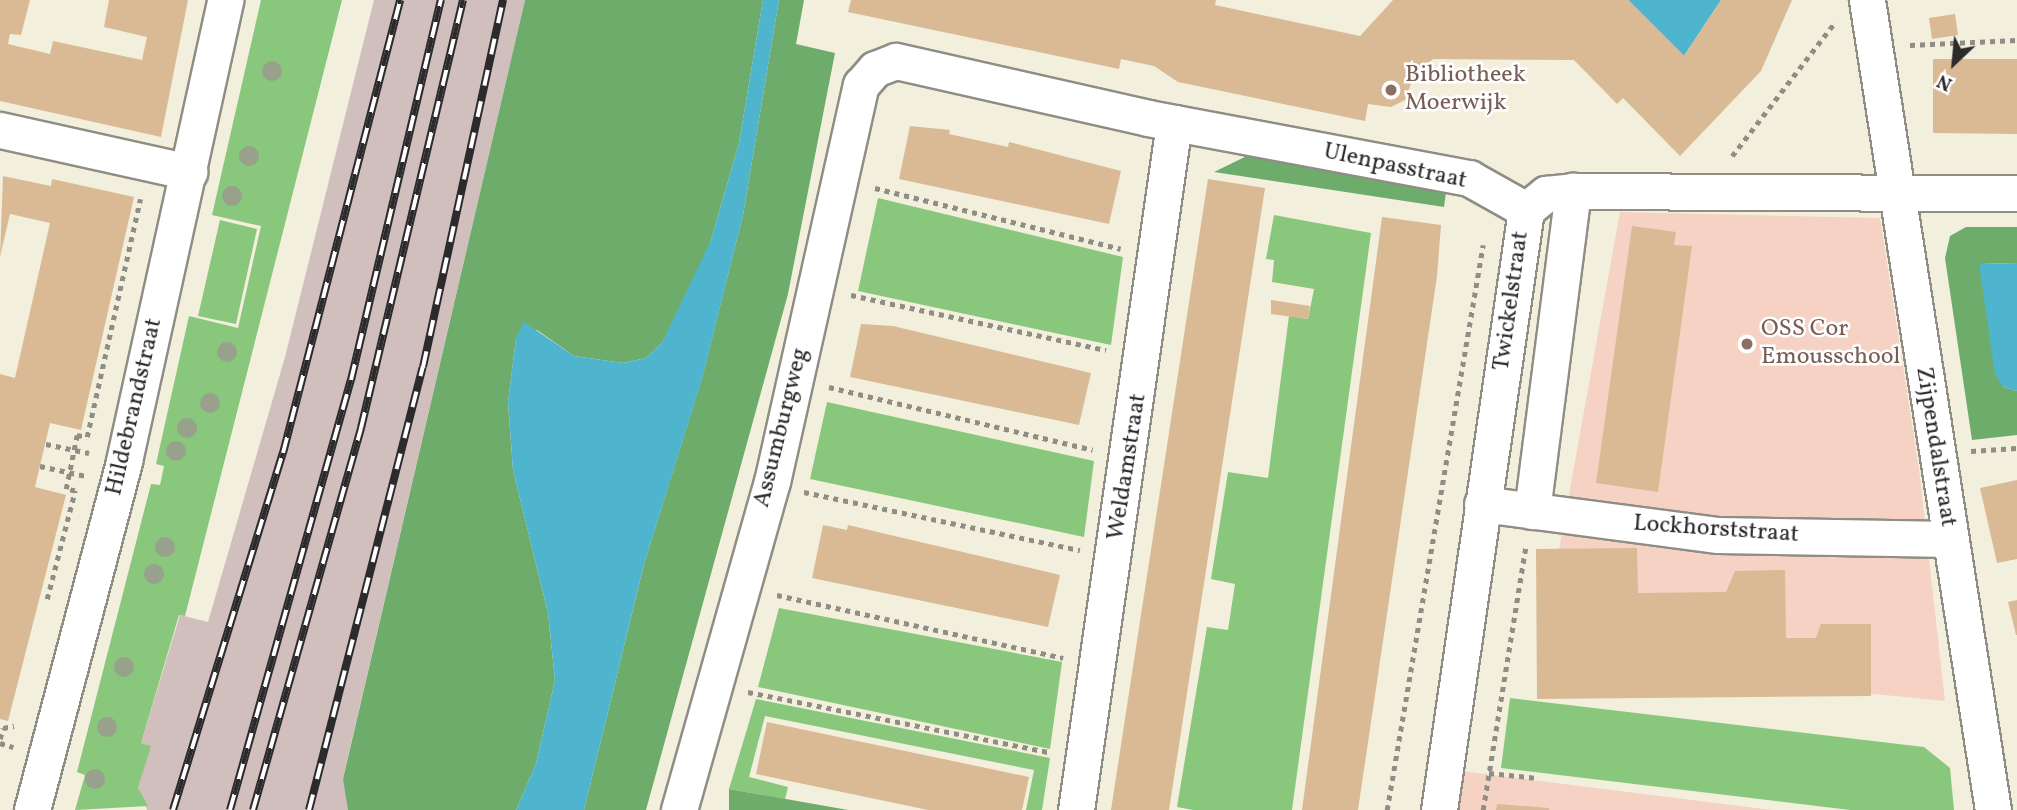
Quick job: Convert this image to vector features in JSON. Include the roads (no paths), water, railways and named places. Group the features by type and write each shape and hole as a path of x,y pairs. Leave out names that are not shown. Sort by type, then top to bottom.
{"street":[{"name":"Hildebrandstraat","path":"32,810 117,486 189,172 225,0"},
{"name":"Zijpendalstraat","path":"1868,5 1993,810"},
{"name":"Ulenpasstraat","path":"896,61 1174,123 1469,178 1526,210"},
{"name":"Assumburgweg","path":"679,810 772,481 861,85 875,69 896,61"},
{"name":"Weldamstraat","path":"1076,810 1174,123"},
{"path":"0,130 189,172"},
{"path":"1526,210 1546,194 1573,191 1896,195 2017,193"},
{"name":"Twickelstraat","path":"1532,511 1573,191"},
{"name":"Twickelstraat","path":"1439,810 1526,210"},
{"name":"Lockhorststraat","path":"1482,504 1718,535 1950,539"}],"water":[{"path":"763,0 779,0 743,215 702,379 644,564 584,810 516,810 536,764 555,680 548,613 513,470 508,402 516,338 524,322 574,356 623,363 646,358 662,343 711,240 739,143"},
{"path":"1628,0 1721,0 1684,56"},
{"path":"2017,263 2017,391 2003,387 1995,374 1979,264"}],"railway":[{"path":"173,810 283,453 400,0"},
{"path":"230,810 351,380 441,0"},
{"path":"253,810 361,428 463,0"},
{"path":"309,810 423,367 503,0"}],"place":[{"name":"Bibliotheek Moerwijk","path":"1391,90"},
{"name":"OSS Cor Emousschool","path":"1747,344"}]}
